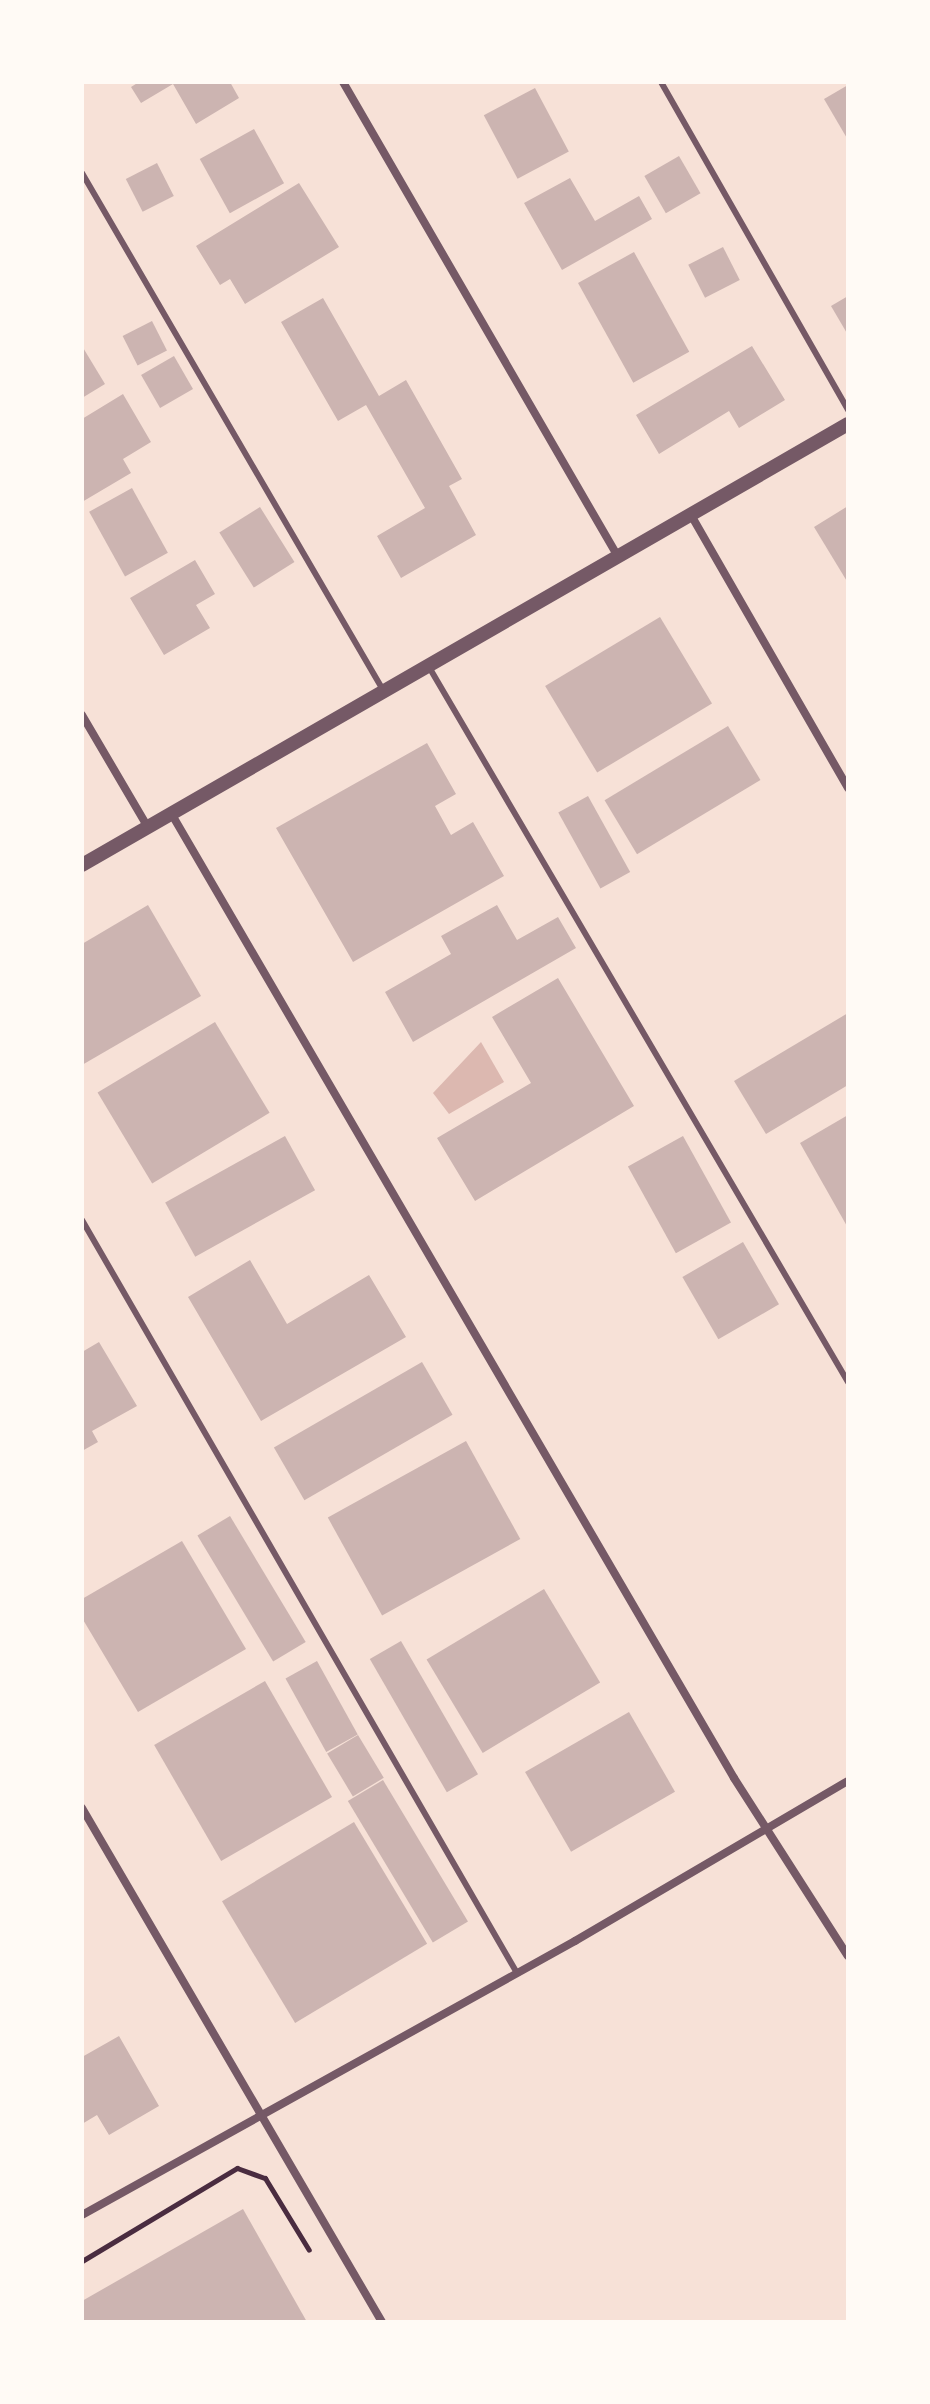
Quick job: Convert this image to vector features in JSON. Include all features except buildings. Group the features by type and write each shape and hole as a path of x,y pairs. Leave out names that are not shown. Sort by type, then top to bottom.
{"street":[{"path":"343,82 617,555"},
{"path":"82,865 848,424"},
{"path":"691,515 848,788"},
{"path":"82,715 147,826"},
{"path":"171,812 766,1828 848,1956"},
{"path":"82,2215 259,2113 517,1973 848,1781"},
{"path":"82,1808 382,2322"}],"lane":[{"path":"661,82 848,410"},
{"path":"82,173 383,690"},
{"path":"427,664 848,1382"},
{"path":"82,1220 517,1973"}],"path":[{"path":"82,2261 237,2168 265,2178 312,2256"}],"shaded area":[{"path":"481,1042 504,1082 449,1114 433,1093"}]}
